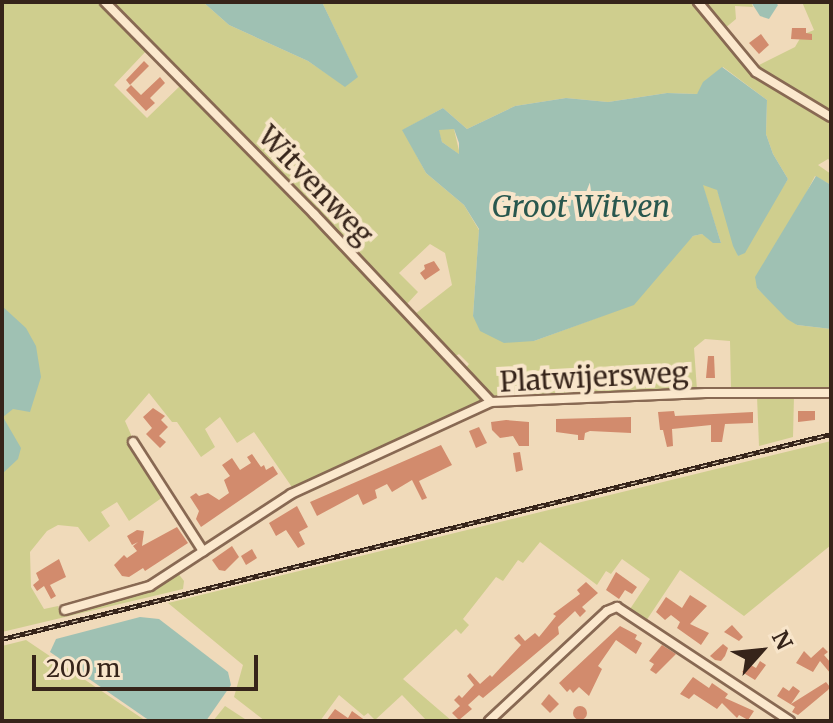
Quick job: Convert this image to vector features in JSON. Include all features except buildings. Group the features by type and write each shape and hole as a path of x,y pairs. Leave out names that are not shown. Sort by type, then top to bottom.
{"street":[{"name":"Witvenweg","path":"105,2 295,194 491,402"},
{"path":"698,2 756,72 831,117"},
{"name":"Platwijersweg","path":"65,610 150,586 291,494 491,402 706,393 831,393"},
{"path":"133,442 203,551"},
{"path":"489,721 607,611 617,607 790,721"}],"shaded area":[{"path":"2,2 100,2 148,49 114,85 147,118 182,84 483,398 478,404 296,493 254,432 237,443 220,417 205,429 215,447 201,457 177,422 172,422 149,393 125,421 147,471 163,497 129,521 117,502 101,512 110,526 89,542 78,527 58,525 47,531 30,552 31,587 44,609 58,606 60,613 156,587 177,572 184,581 183,589 2,632"},
{"path":"110,2 203,2 229,25 308,61 345,86 357,76 322,2 692,2 753,78 831,121 831,161 828,159 818,165 831,174 831,185 815,176 757,288 797,325 831,329 831,390 731,388 730,341 705,339 694,348 697,390 495,398 465,369 469,364 459,354 454,357 415,314 452,285 445,253 430,244 399,273 418,292 407,304","holes":["723,67 767,100 766,134 773,154 788,179 738,256 717,189 702,184 721,243 702,234 693,236 602,316 534,341 473,316 479,230 464,205 426,173 403,130 443,108 467,129 515,106 566,98 608,102 667,93 697,94"]},
{"path":"703,2 751,2 753,7 735,6 736,19 724,29"},
{"path":"802,2 831,2 831,115 755,67 795,47 802,35 814,30"},
{"path":"438,129 454,129 460,155 442,142"},
{"path":"757,396 794,396 793,437 759,446"},
{"path":"831,441 831,545 744,616 680,570 646,621 630,609 650,579 622,559 611,574 606,571 597,585 540,542 523,563 518,560 503,581 496,577 463,619 469,625 461,634 456,629 403,679 452,721 427,721 402,695 375,720 368,713 364,716 339,695 320,721 265,721 234,697 243,665 168,603"},
{"path":"26,640 146,721 6,721 2,717 2,646"},
{"path":"225,706 248,721 213,721"}],"water":[{"path":"203,2 322,2 358,77 345,87 308,61 229,25"},
{"path":"751,2 775,2 778,5 769,19 760,16"},
{"name":"Groot Witven","path":"722,67 767,100 766,134 773,154 788,179 745,253 738,256 733,246 717,190 703,185 721,243 713,243 702,234 693,236 634,305 534,341 504,343 480,331 473,316 479,229 464,205 426,173 402,130 443,108 467,129 515,106 566,98 608,102 667,93 697,94 703,82","holes":["454,129 459,154 442,142 439,130"]},
{"path":"816,176 831,185 831,329 797,325 787,319 757,288 755,277"},
{"path":"2,306 26,328 36,346 41,377 30,412 13,409 3,417 21,448 18,459 2,474"},
{"path":"140,617 159,619 228,672 231,685 206,721 150,721 50,652 56,639"}],"railway":[{"path":"2,639 831,434"}]}
